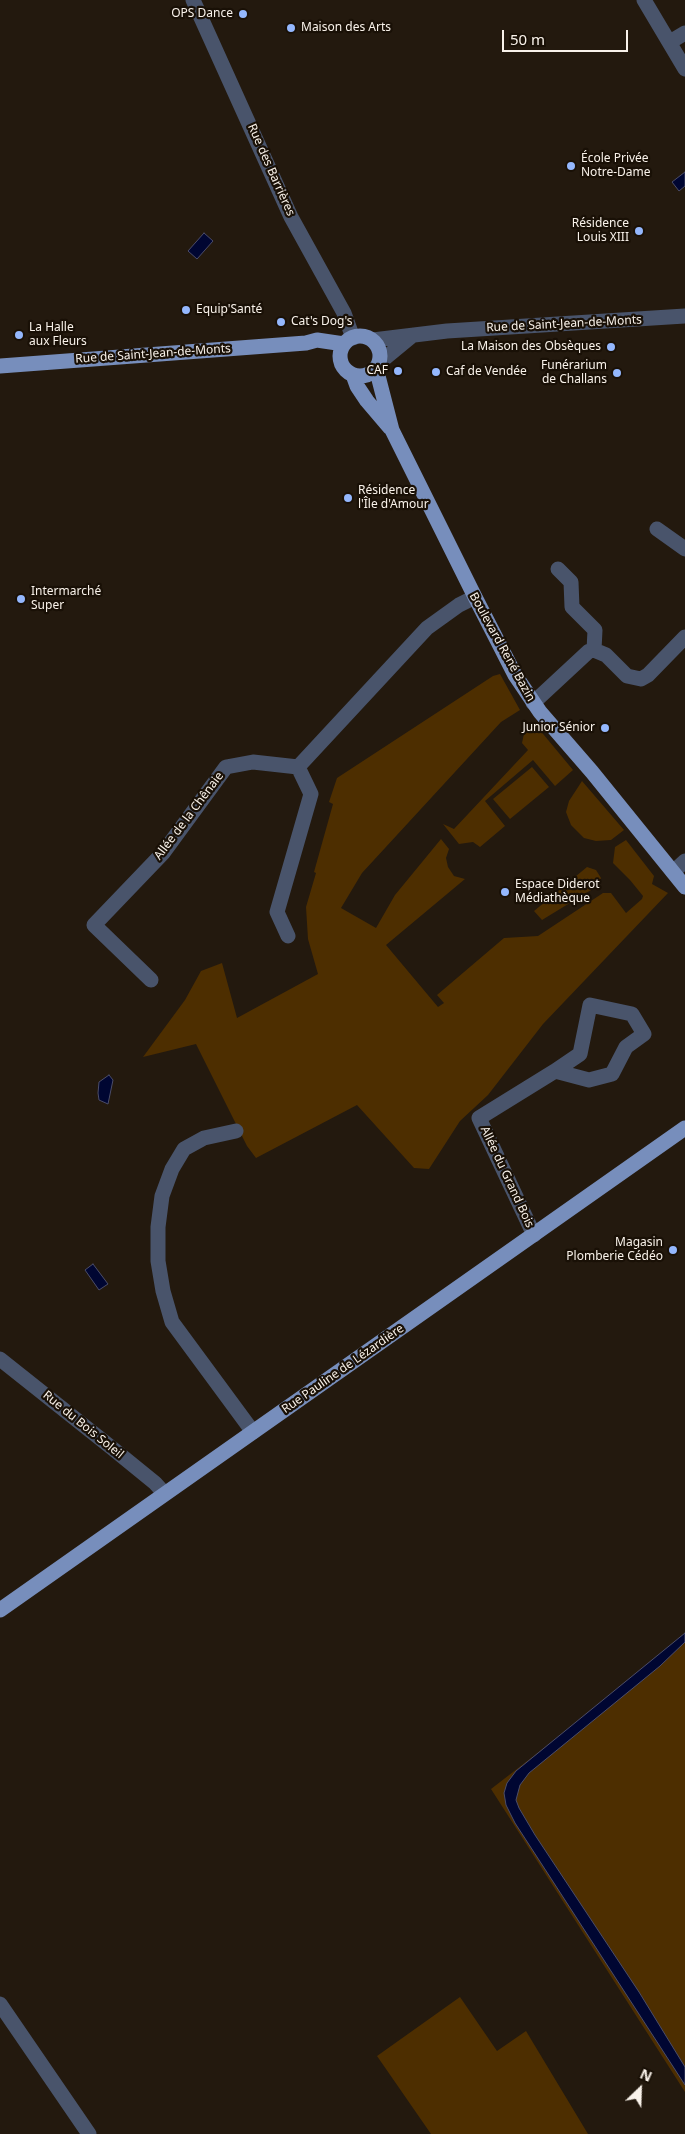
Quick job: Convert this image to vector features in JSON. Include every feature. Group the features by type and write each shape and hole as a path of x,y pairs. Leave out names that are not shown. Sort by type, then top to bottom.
{"main road":[{"path":"306,343 324,351 348,370 369,373 377,366 381,355 378,346 372,340 366,337 349,341 340,356 348,370"},
{"name":"Rue de Saint-Jean-de-Monts","path":"0,366 306,343 317,340 349,341"},
{"name":"Boulevard René Bazin","path":"377,366 392,430 474,598 533,703 685,887"},
{"name":"Boulevard René Bazin","path":"348,370 367,401 392,430"},
{"name":"Rue Pauline de Lézardière","path":"0,1610 685,1128"}],"street":[{"name":"Rue des Barrières","path":"193,0 291,217 344,313 349,341"},
{"path":"644,0 685,68"},
{"path":"670,42 685,33"},
{"name":"Rue de Saint-Jean-de-Monts","path":"372,340 447,331 685,316"},
{"path":"377,366 413,335"},
{"path":"657,529 685,549"},
{"path":"558,569 571,582 572,607 595,630 594,650"},
{"path":"288,936 277,912 311,794 298,767 427,628 459,605 474,598"},
{"path":"594,650 606,655 627,676 641,679 685,637"},
{"path":"533,703 585,655 594,650"},
{"name":"Allée de la Chênaie","path":"151,980 94,925 163,852 226,767 253,762 298,767"},
{"path":"673,872 685,861"},
{"name":"Allée du Grand Bois","path":"534,1235 479,1118 580,1054 590,1005 632,1014 644,1034 626,1047 612,1074 589,1080 555,1071"},
{"path":"236,1131 204,1138 184,1149 172,1169 162,1196 158,1227 158,1261 163,1291 172,1322 253,1432"},
{"name":"Rue du Bois Soleil","path":"0,1359 112,1448 154,1483 164,1494"},
{"path":"0,2004 89,2134"}],"shaded area":[{"path":"500,674 520,710 501,722 362,873 341,908 376,928 395,895 441,839 449,849 446,858 448,867 454,876 465,879 386,945 438,1007 444,1003 437,995 504,938 538,936 603,893 611,893 626,913 642,899 643,896 613,863 615,847 626,840 654,876 652,884 668,893 543,1024 488,1095 460,1121 429,1169 414,1168 357,1105 256,1158 247,1146 196,1044 143,1057 185,1000 201,971 222,963 237,1018 318,974 308,939 306,907 333,804 329,802 337,778 493,676"},
{"path":"534,723 573,770 555,786 533,760 485,801 505,826 480,847 473,842 459,844 443,824 454,829 528,750 522,743 525,729"},
{"path":"532,767 549,787 510,819 493,799"},
{"path":"582,781 624,830 611,840 596,841 584,838 571,825 566,812 569,801"},
{"path":"587,867 596,870 601,878 596,887 542,920 534,911"},
{"path":"685,1639 685,2092 491,1789"},
{"path":"460,1997 497,2051 526,2031 588,2134 431,2134 377,2056"}],"water":[{"path":"685,172 685,186 679,191 672,182"},
{"path":"204,233 213,241 197,259 188,251"},
{"path":"109,1075 113,1080 108,1104 99,1100 98,1093 99,1082"},
{"path":"93,1264 108,1284 99,1290 85,1270"},
{"path":"685,1633 685,1642 660,1666 529,1773 520,1785 516,1800 535,1835 639,1992 685,2067 685,2085 515,1823 506,1805 504,1793 507,1783 516,1771"}],"place":[{"name":"OPS Dance","path":"243,14"},
{"name":"Maison des Arts","path":"291,28"},
{"name":"École Privée Notre-Dame","path":"571,166"},
{"name":"Résidence Louis XIII","path":"639,231"},
{"name":"Equip'Santé","path":"186,310"},
{"name":"Cat's Dog's","path":"281,322"},
{"name":"La Halle aux Fleurs","path":"19,335"},
{"name":"La Maison des Obsèques","path":"611,347"},
{"name":"CAF","path":"398,371"},
{"name":"Caf de Vendée","path":"436,372"},
{"name":"Funérarium de Challans","path":"617,373"},
{"name":"Résidence l'Île d'Amour","path":"348,498"},
{"name":"Intermarché Super","path":"21,599"},
{"name":"Junior Sénior","path":"605,728"},
{"name":"Espace Diderot Médiathèque","path":"505,892"},
{"name":"Magasin Plomberie Cédéo","path":"673,1250"}]}
